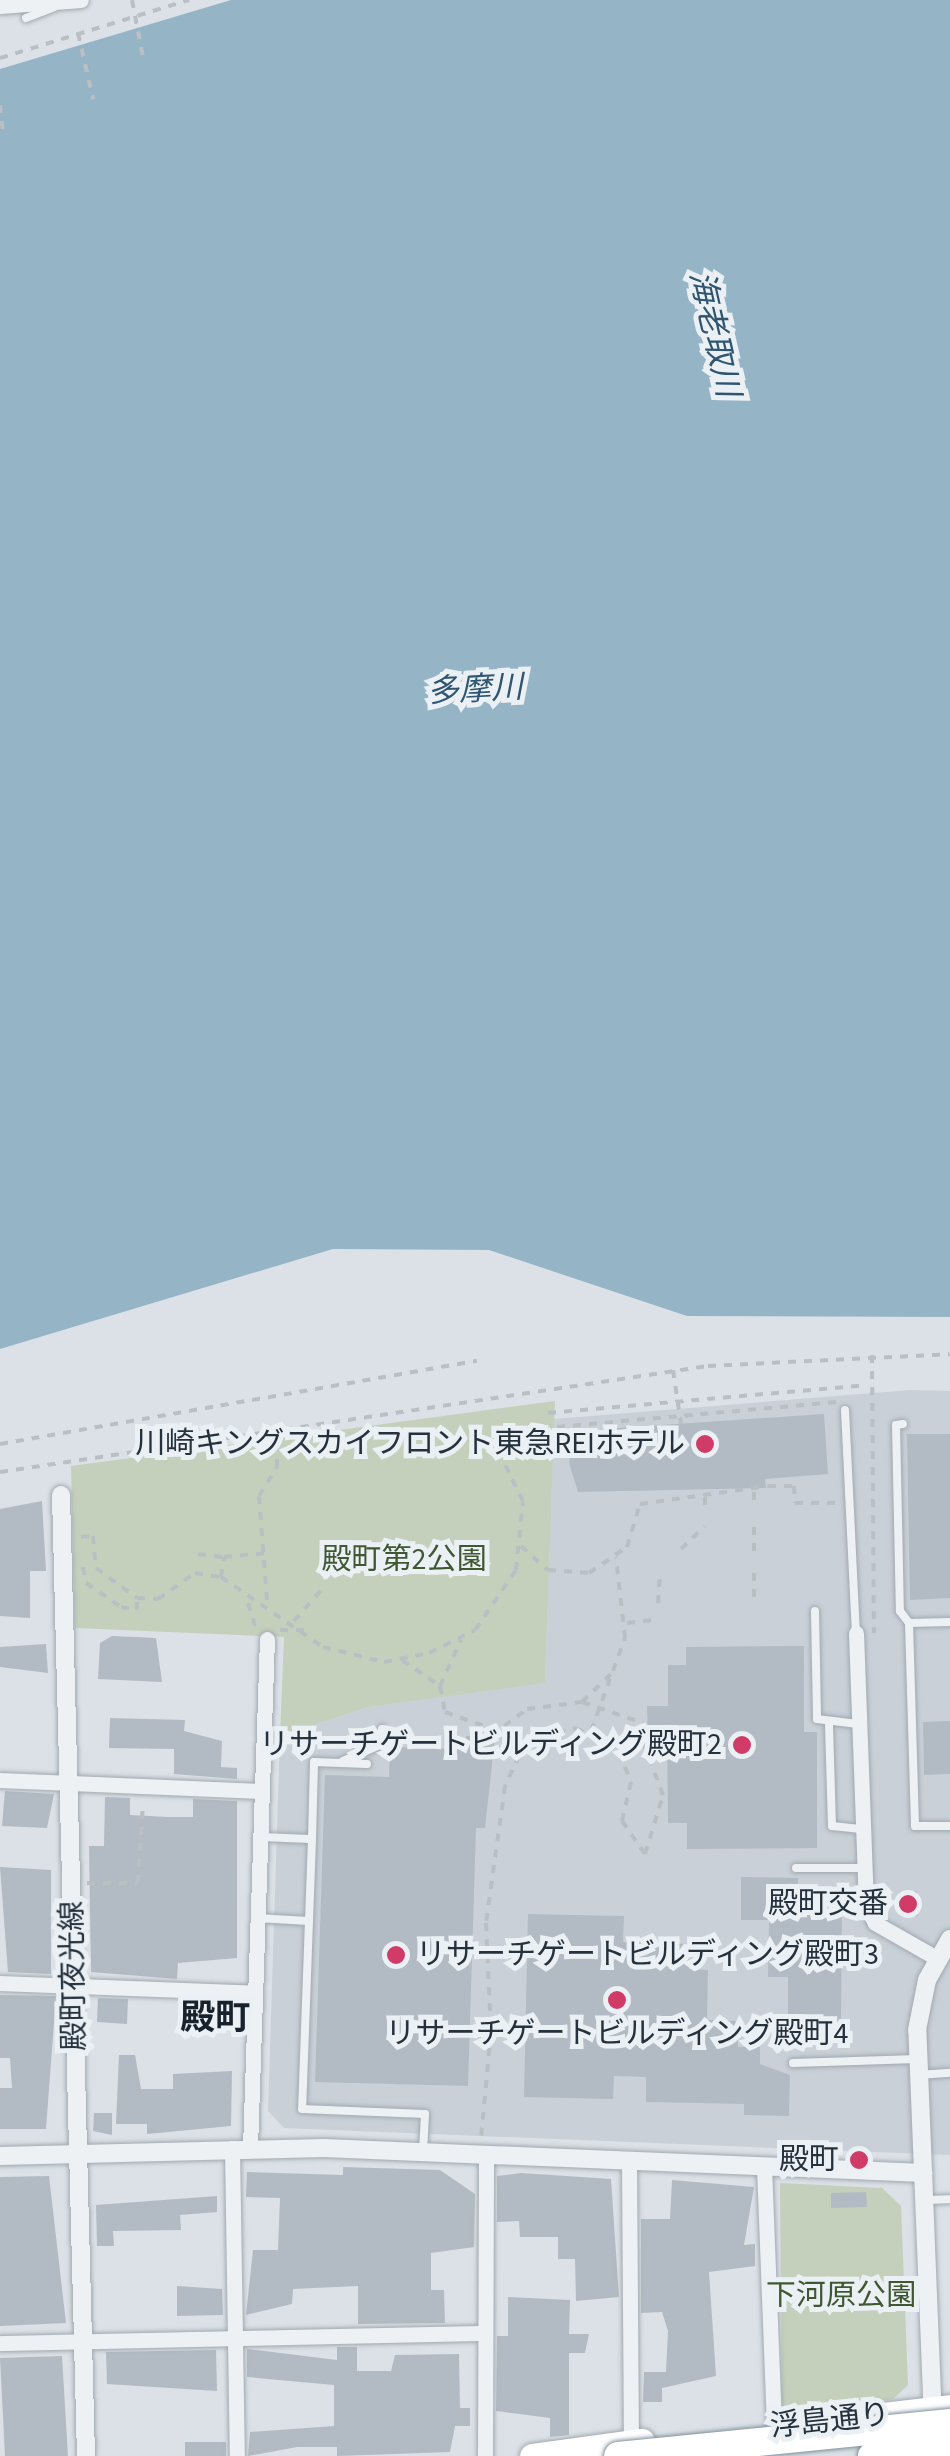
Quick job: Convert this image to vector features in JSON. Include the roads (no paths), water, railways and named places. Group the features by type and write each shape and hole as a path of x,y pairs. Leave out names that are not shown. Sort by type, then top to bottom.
{"highway":[{"path":"624,2449 944,2413"},
{"name":"浮島通り","path":"532,2456 624,2449 774,2427 944,2413"},
{"path":"872,2456 950,2449"}],"street":[{"path":"0,6 80,0"},
{"name":"殿町夜光線","path":"61,1495 86,2456"},
{"path":"856,1634 870,1917 938,1958"},
{"path":"236,2456 241,2148 255,1993 267,1640"},
{"path":"0,1780 261,1791"},
{"path":"935,2456 944,2413 924,2173 919,2008 938,1958 950,1939"},
{"path":"0,1983 255,1993"},
{"path":"0,2156 241,2148 423,2152 483,2149 629,2161 924,2173"},
{"path":"483,2149 489,2280 484,2333 485,2456"},
{"path":"624,2449 629,2161"},
{"path":"764,2166 774,2427"},
{"path":"0,2343 484,2333"}],"lane":[{"path":"26,18 57,4"},
{"path":"846,1406 856,1634"},
{"path":"903,1424 900,1611 910,1623 914,1826 950,1826"},
{"path":"815,1611 816,1712 829,1725 832,1826 863,1829"},
{"path":"910,1623 950,1622"},
{"path":"829,1725 859,1724"},
{"path":"339,1762 382,1744 382,1728"},
{"path":"367,1764 314,1762 302,2109 424,2114 423,2152"},
{"path":"260,1837 312,1838"},
{"path":"796,1868 865,1868"},
{"path":"257,1918 309,1921"},
{"path":"793,2063 918,2067 950,2073"},
{"path":"926,2200 950,2199"}],"water":[{"path":"231,0 950,0 950,1317 687,1316 489,1250 333,1249 0,1349 0,69"}],"place":[{"name":"川崎キングスカイフロント東急REIホテル","path":"705,1444"},
{"name":"リサーチゲートビルディング殿町2","path":"742,1745"},
{"name":"殿町交番","path":"908,1904"},
{"name":"リサーチゲートビルディング殿町3","path":"396,1955"},
{"name":"リサーチゲートビルディング殿町4","path":"617,2000"},
{"name":"殿町","path":"859,2160"}],"district":[{"name":"殿町","path":"215,2018"}],"water label":[{"name":"海老取川","path":"714,334"},
{"name":"多摩川","path":"475,690"}],"park label":[{"name":"殿町第2公園","path":"404,1560"},
{"name":"下河原公園","path":"841,2296"}]}
